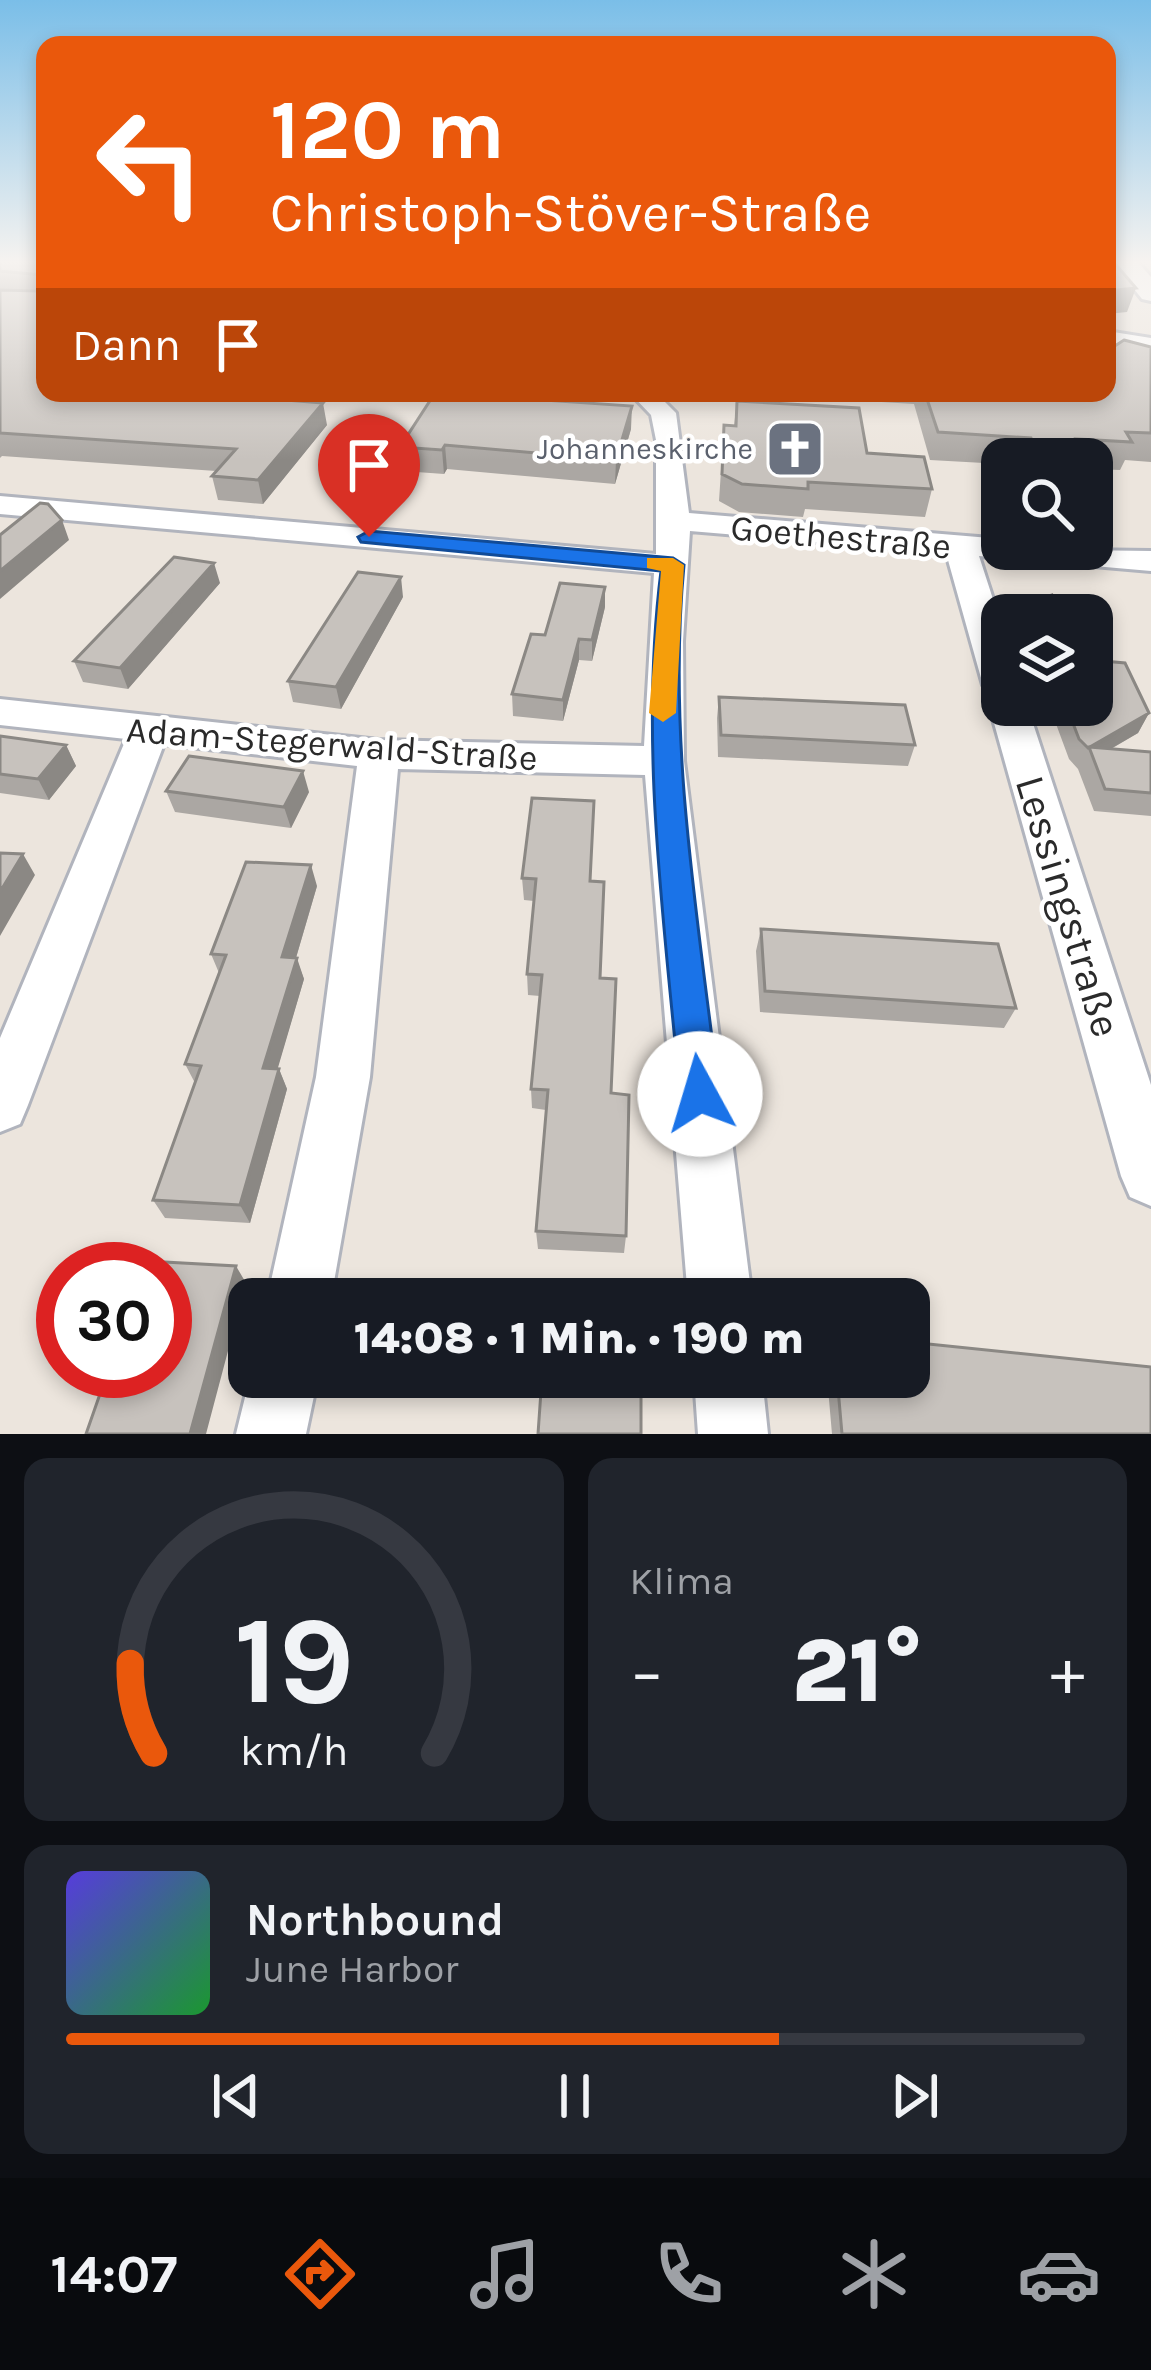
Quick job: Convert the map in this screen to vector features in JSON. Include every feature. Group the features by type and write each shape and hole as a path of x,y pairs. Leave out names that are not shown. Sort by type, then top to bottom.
{"main road":[{"path":"1116,346 1151,352"}],"street":[{"path":"651,402 663,413 674,543 664,660 664,761 718,1278"},
{"name":"Goethestraße","path":"0,505 674,543 960,546 1151,561"},
{"path":"960,546 981,616"},
{"name":"Adam-Stegerwald-Straße","path":"0,712 379,754 664,761"},
{"name":"Lessingstraße","path":"1014,726 1151,1176"},
{"path":"0,1105 149,732"},
{"path":"303,1278 343,1077 379,754"},
{"path":"271,1434 279,1398"},
{"path":"730,1398 734,1434"}],"building":[{"path":"0,327 36,327 36,402 323,403 258,480 212,476 236,449 0,433"},
{"path":"1124,340 1151,347 1151,433 1126,432 1132,442 938,432 928,402 1116,402 1116,345"},
{"path":"429,402 632,406 616,460 445,445 442,450 400,447"},
{"path":"737,402 859,408 867,453 924,457 932,489 808,482 808,489 742,484 722,474 724,425 736,426"},
{"path":"40,503 48,504 62,520 0,571 0,535"},
{"path":"174,557 214,563 120,668 74,661"},
{"path":"358,572 401,577 336,687 288,681"},
{"path":"560,583 605,587 592,640 579,639 563,700 512,694 531,634 545,635"},
{"path":"1113,662 1125,663 1149,713 1088,748 1074,726 1113,726"},
{"path":"719,697 905,705 915,745 721,735"},
{"path":"0,736 66,745 38,779 0,774"},
{"path":"1089,747 1151,752 1151,793 1105,789"},
{"path":"189,756 303,771 284,807 166,791"},
{"path":"532,798 594,801 590,881 604,882 600,978 616,979 611,1093 629,1095 626,1236 536,1231 548,1090 531,1089 542,975 527,974 536,879 522,878"},
{"path":"0,853 23,854 0,892"},
{"path":"246,862 311,865 282,957 297,958 263,1068 279,1069 240,1205 153,1200 201,1066 185,1064 226,955 211,954"},
{"path":"761,929 998,944 1016,1008 765,991"},
{"path":"192,1264 236,1266 233,1278 228,1278 228,1295 190,1434 86,1434 99,1398 192,1398"},
{"path":"930,1344 1151,1367 1151,1434 842,1434 839,1398 930,1398"},
{"path":"541,1398 641,1398 641,1434 538,1434"}],"slow traffic":[{"path":"655,563 673,565 664,641 663,713"}],"place":[{"name":"Johanneskirche","path":"795,449"}],"route":[{"path":"369,537 673,565 664,641 664,761 700,1094"}]}
